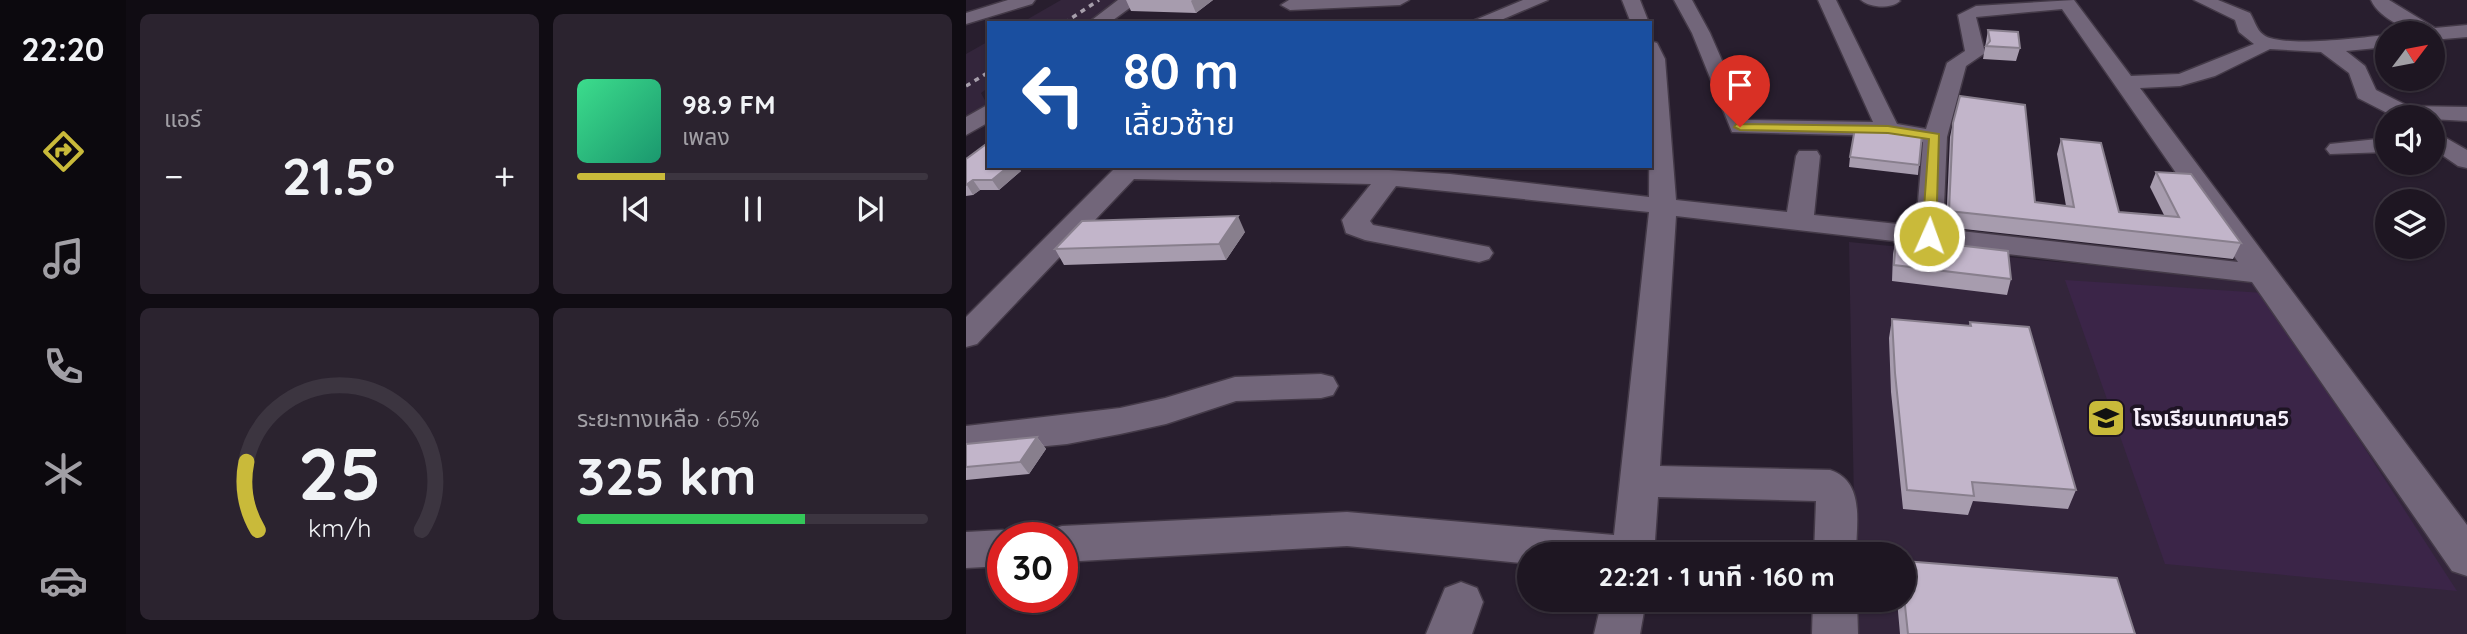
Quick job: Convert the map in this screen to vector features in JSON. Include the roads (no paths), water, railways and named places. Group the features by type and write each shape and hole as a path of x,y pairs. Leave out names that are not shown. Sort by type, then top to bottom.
{"street":[{"path":"966,19 1026,0"},
{"path":"1100,21 1127,1 1174,0"},
{"path":"1289,6 1401,0"},
{"path":"1482,21 1544,0"},
{"path":"1631,0 1639,21"},
{"path":"1683,0 1702,33 1740,127 1888,129 1935,137"},
{"path":"1828,0 1888,129"},
{"path":"1870,0 1891,1"},
{"path":"2203,0 2244,17 2245,28 2264,43 2325,47 2375,42"},
{"path":"2379,0 2383,7 2408,21"},
{"path":"1929,236 1935,137 1957,63 1975,53 1967,15 1976,11 2066,2 2467,558"},
{"path":"2445,33 2467,31"},
{"path":"1632,542 1663,207 1655,59 1660,39 1702,33"},
{"path":"2124,83 2180,79 2208,72 2261,48 2264,43"},
{"path":"2325,47 2356,65 2364,78 2366,93 2389,105"},
{"path":"966,128 987,112"},
{"path":"2445,114 2467,114"},
{"path":"2338,149 2375,146"},
{"path":"2445,146 2467,161"},
{"path":"1798,223 1808,156"},
{"path":"1532,192 1541,168"},
{"path":"966,336 1129,169 1350,171 1389,178 1453,174 1532,192 2262,274"},
{"path":"1389,178 1356,220 1356,227 1365,232 1479,253"},
{"path":"966,440 1067,430 1120,421 1166,411 1235,390 1321,386"},
{"path":"1639,481 1830,486 1836,494 1835,542"},
{"path":"1078,543 1347,529 1517,545"},
{"path":"966,550 987,549"},
{"path":"1617,634 1622,612"},
{"path":"1835,612 1835,634"}],"railway":[{"path":"1067,21 1099,0"},
{"path":"966,86 987,73"}],"place":[{"name":"โรงเรียนเทศบาล5","path":"2106,418"}]}
